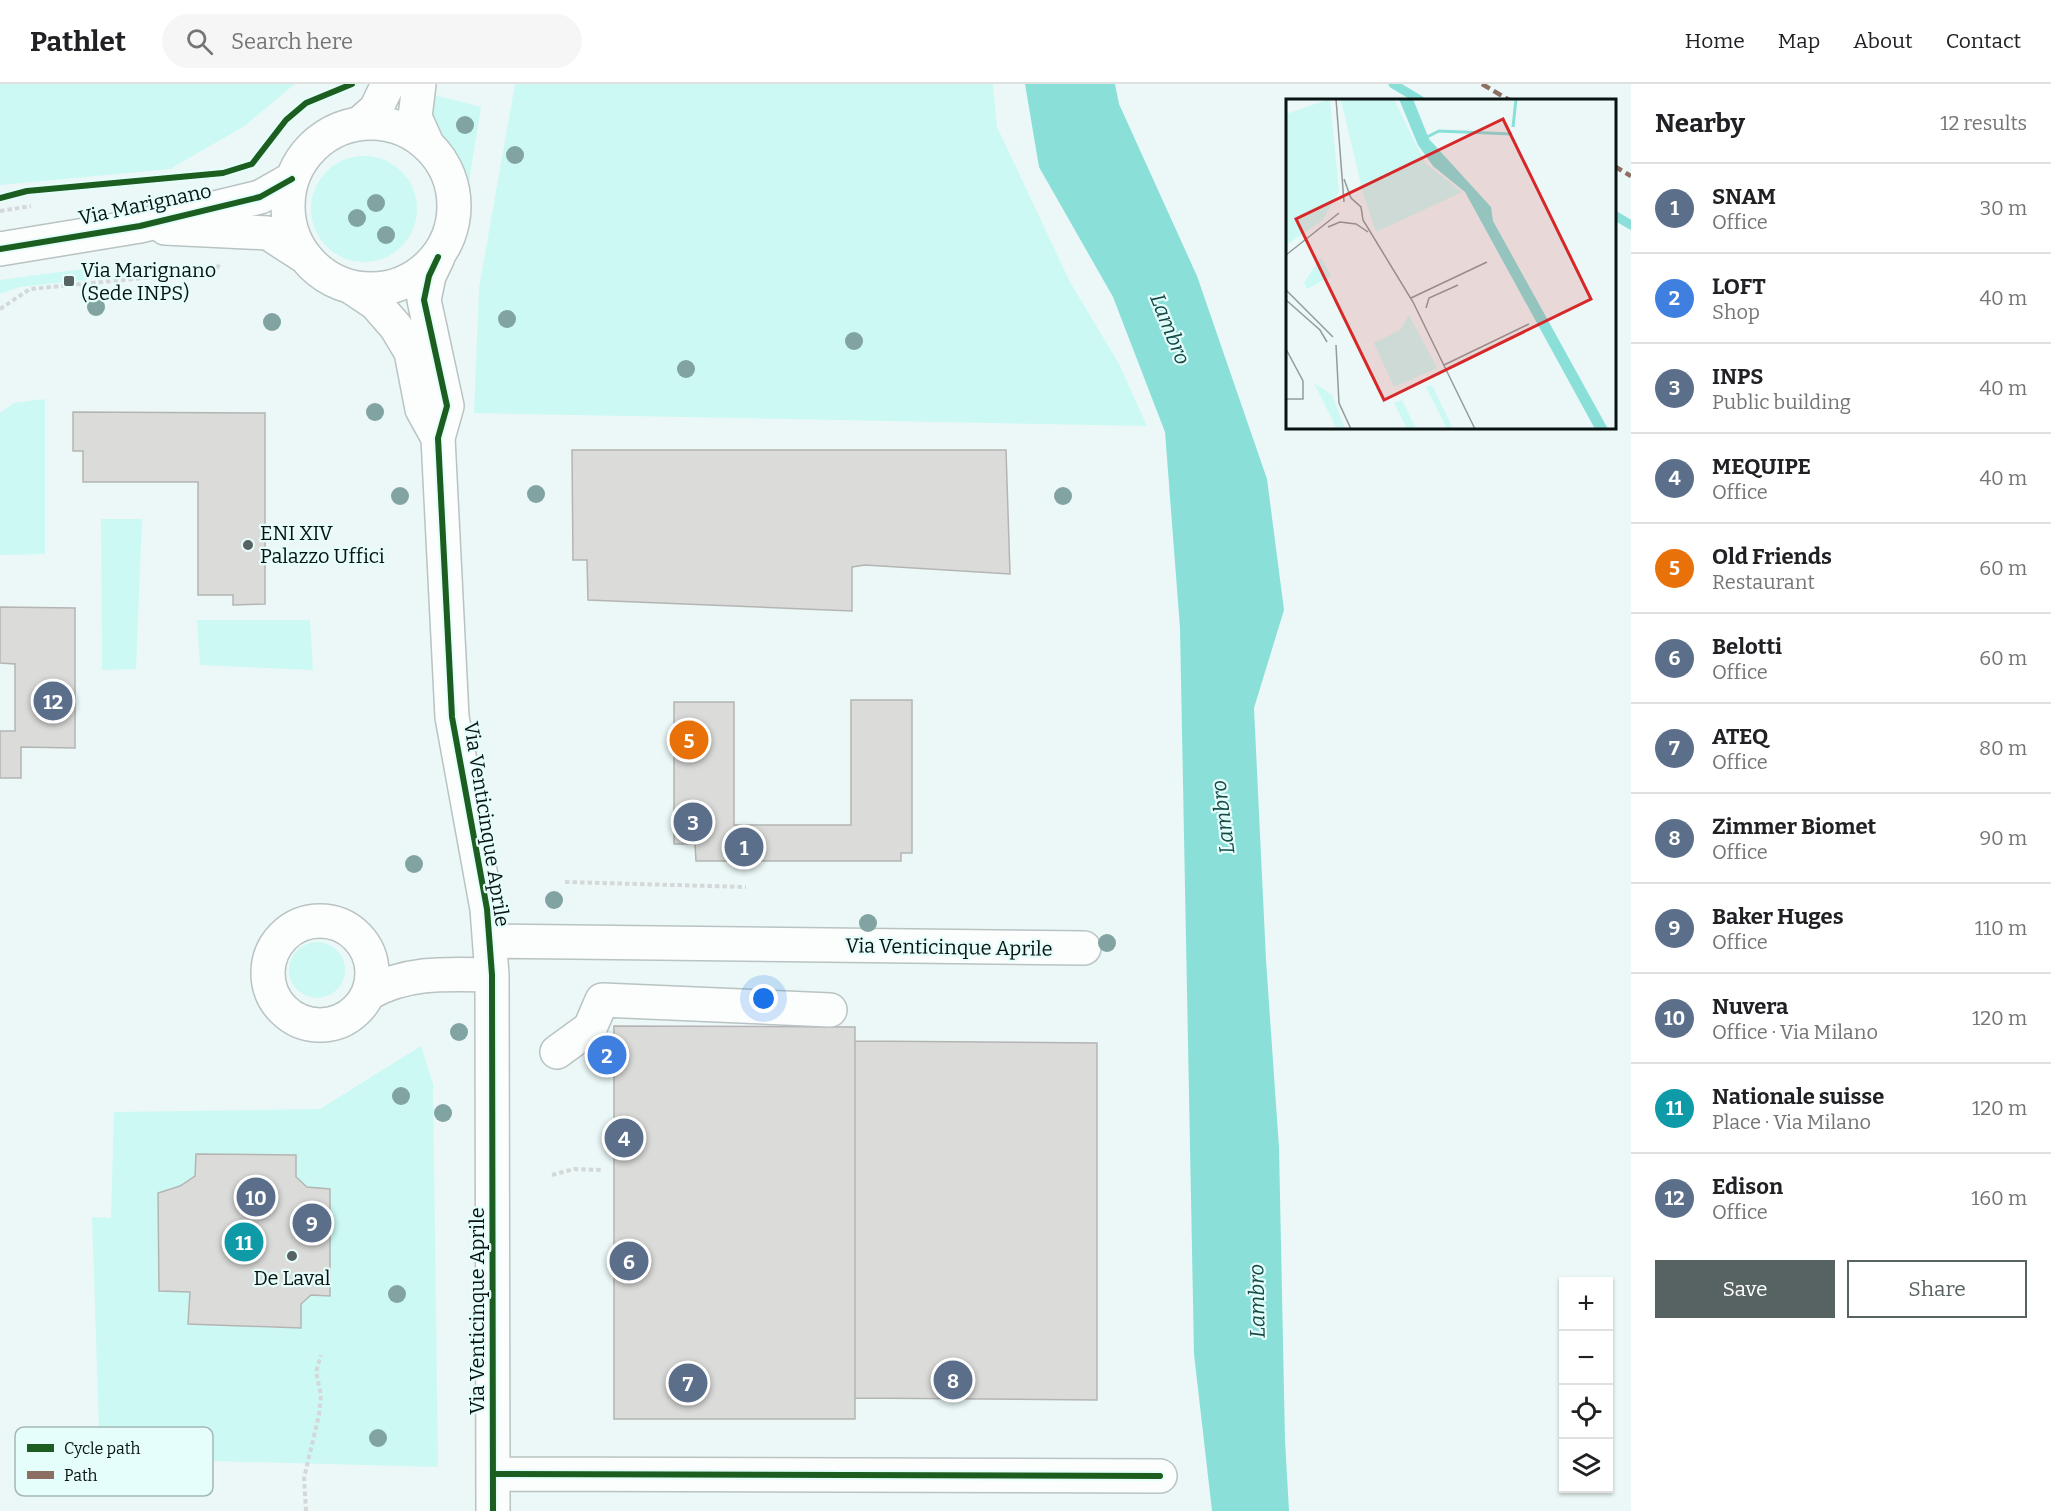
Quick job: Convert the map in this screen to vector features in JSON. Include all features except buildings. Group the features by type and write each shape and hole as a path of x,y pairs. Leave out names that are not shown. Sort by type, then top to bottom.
{"street":[{"path":"359,124 376,109 388,84"},
{"path":"419,84 415,117 428,146 447,172 454,200 453,225 438,257 417,277 399,285 371,290 351,287 326,277 305,257 293,236 289,221 288,199 292,180 298,166 314,145 336,131 359,124 395,127 411,133 428,146"},
{"name":"Via Marignano","path":"0,249 140,226 260,197 292,180"},
{"name":"Via Marignano","path":"140,226 268,233 305,257"},
{"name":"Via Venticinque Aprile","path":"438,257 429,276 424,300 447,406 438,438 453,717 487,909 492,975 493,1511"},
{"name":"Via Venticinque Aprile","path":"351,287 382,309 411,352 422,409 438,438"},
{"path":"369,993 373,975 370,955 353,932 334,922 304,922 288,931 272,950 267,977 276,1003 287,1015 303,1023 321,1026 333,1025 350,1017 369,993 388,983 436,973 492,975"},
{"path":"359,939 396,959 436,973"},
{"name":"Via Venticinque Aprile","path":"490,941 1084,948"},
{"path":"557,1052 590,1028 602,1000 830,1010"},
{"path":"494,1474 1160,1476"}],"path":[{"path":"0,211 30,206"},
{"path":"0,309 30,288 214,271 227,253"},
{"path":"565,882 747,887"},
{"path":"552,1175 574,1169 601,1170"},
{"path":"306,1511 304,1478 319,1415 321,1395 316,1372 321,1355"}],"shaded area":[{"path":"0,84 295,84 243,127 170,169 0,185"},
{"path":"515,84 993,84 997,127 1070,282 1119,364 1147,426 474,413 479,288"},
{"path":"427,93 481,107 468,188 453,154 433,127"},
{"path":"364,156 384,160 401,172 413,189 417,209 413,229 401,246 384,258 364,262 344,258 327,246 315,229 311,209 315,189 327,172 344,160"},
{"path":"83,269 86,280 19,287 0,294 0,280"},
{"path":"45,399 45,554 0,555 0,413 14,403"},
{"path":"101,519 142,519 136,669 102,670"},
{"path":"197,620 310,620 313,670 200,665"},
{"path":"311,942 323,942 333,946 341,954 345,970 341,986 333,994 323,998 311,998 301,994 293,986 289,976 289,964 293,954 301,946"},
{"path":"421,1046 433,1084 438,1467 213,1461 213,1427 99,1427 92,1217 111,1218 114,1112 320,1109"}],"water":[{"name":"Lambro","path":"1025,84 1115,84 1119,104 1197,276 1267,479 1284,610 1254,708 1266,960 1279,1148 1285,1440 1289,1511 1212,1511 1194,1354 1180,628 1165,432 1113,297 1039,167"}],"waterway":[{"path":"1393,84 1418,99"},
{"path":"1616,216 1631,225"}],"marked path":[{"path":"1482,84 1507,99"},
{"path":"1616,167 1631,176"}],"cycle path":[{"path":"0,198 27,191 223,173 252,164 286,120 306,103 352,84"},
{"path":"0,249 140,226 260,197 292,179"},
{"path":"438,257 429,276 424,300 447,406 438,438 452,717 487,909 492,975 493,1511"},
{"path":"493,1474 1160,1476"}],"place":[{"name":"Via Marignano (Sede INPS)","path":"69,281"},
{"name":"ENI XIV Palazzo Uffici","path":"248,545"},
{"name":"Edison","path":"53,701"},
{"name":"Old Friends","path":"689,740"},
{"name":"INPS","path":"693,822"},
{"name":"SNAM","path":"744,847"},
{"name":"LOFT","path":"607,1055"},
{"name":"MEQUIPE","path":"624,1138"},
{"name":"Nuvera","path":"256,1197"},
{"name":"Baker Huges","path":"312,1223"},
{"name":"Nationale suisse","path":"244,1242"},
{"name":"De Laval","path":"292,1256"},
{"name":"Belotti","path":"629,1261"},
{"name":"Zimmer Biomet","path":"953,1380"},
{"name":"ATEQ","path":"688,1383"}]}
